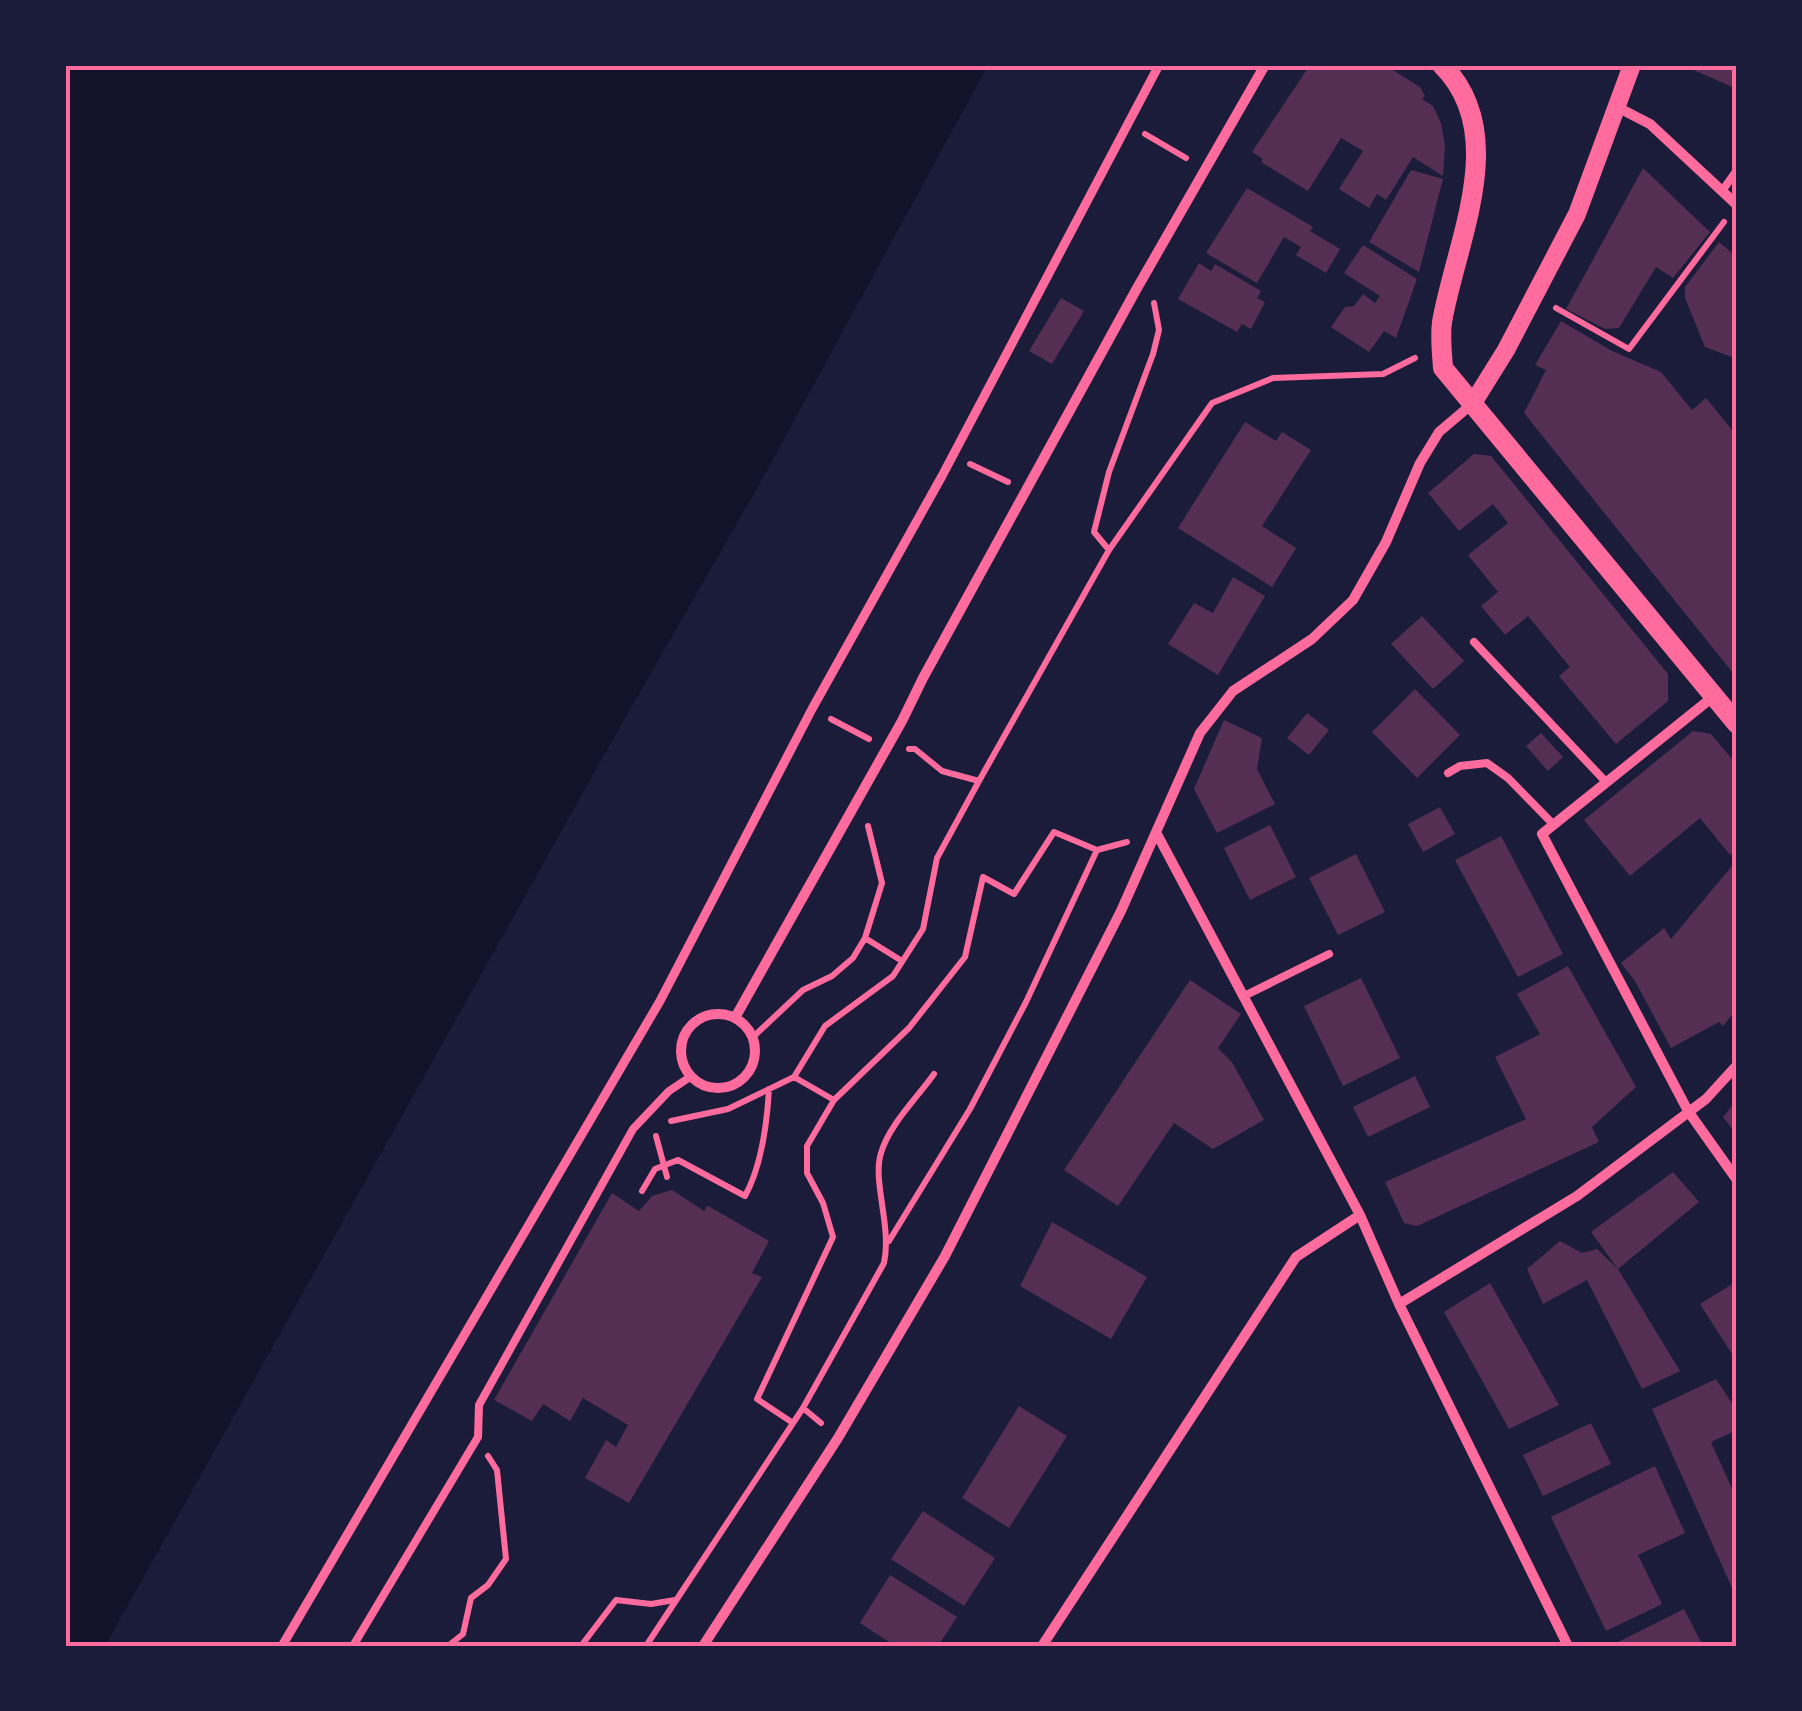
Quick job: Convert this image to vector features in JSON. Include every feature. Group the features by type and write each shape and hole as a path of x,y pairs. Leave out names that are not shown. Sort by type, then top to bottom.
{"main road":[{"path":"1442,65 1460,88 1474,121 1477,149 1473,188 1442,324 1444,368 1737,724"}],"street":[{"path":"282,1646 660,1001 1158,65"},
{"path":"736,1016 888,748 1136,290 1265,65"},
{"path":"704,1646 838,1438 945,1256 1011,1132 1157,834 1200,733 1221,702 1244,681 1312,639 1353,600 1376,562 1420,464 1439,432 1472,403 1506,350 1577,214 1632,65"},
{"path":"1617,107 1650,124 1737,205"},
{"path":"1716,695 1542,834 1688,1112 1737,1180"},
{"path":"1157,834 1360,1215 1563,1643"},
{"path":"705,1015 736,1016 746,1024 752,1038 751,1064 737,1083 719,1089 704,1088 690,1076 683,1060 686,1031 705,1015"},
{"path":"1399,1304 1576,1196 1713,1092 1737,1065"},
{"path":"1042,1646 1296,1257 1360,1215"}],"lane":[{"path":"1722,191 1737,170"},
{"path":"1474,642 1606,782"},
{"path":"1448,773 1460,766 1488,763 1554,825"},
{"path":"1244,996 1328,954"},
{"path":"353,1646 478,1437 479,1405 633,1129 690,1076"}],"path":[{"path":"1126,124 1205,168"},
{"path":"1534,295 1629,349 1737,205"},
{"path":"1109,550 1094,532 1110,472 1159,330 1153,302 1136,290"},
{"path":"667,1177 652,1125 728,1109 794,1077 825,1026 893,976 923,928 936,858 978,781 1109,550 1212,404 1273,378 1382,374 1441,346"},
{"path":"951,455 1026,491"},
{"path":"812,709 888,748 915,749 942,771 978,781"},
{"path":"752,1038 803,990 832,976 852,958 865,938 882,883 861,796"},
{"path":"793,1423 757,1399 833,1238 823,1203 807,1173 807,1146 834,1100 910,1028 965,957 983,877 1014,894 1054,832 1097,850 1157,834"},
{"path":"888,1242 970,1109 1026,1002 1097,850"},
{"path":"865,938 902,961"},
{"path":"646,1646 793,1423 884,1264 888,1242 880,1154 934,1074"},
{"path":"794,1077 834,1100"},
{"path":"642,1192 655,1169 678,1160 745,1196 767,1120 769,1089"},
{"path":"448,1646 463,1634 471,1598 488,1584 506,1558 497,1470 478,1437"},
{"path":"581,1646 616,1600 651,1604 677,1600"}],"shaded area":[{"path":"65,65 988,65 760,483 105,1646 65,1646"}],"building":[{"path":"1310,65 1385,65 1420,87 1425,96 1422,99 1433,106 1441,123 1445,146 1443,176 1413,157 1386,200 1377,194 1369,208 1339,189 1363,151 1341,138 1308,191 1261,162 1263,159 1252,152"},
{"path":"1682,65 1737,65 1737,89"},
{"path":"1643,168 1710,232 1673,278 1656,267 1619,328 1605,329 1566,309"},
{"path":"1411,170 1443,179 1419,272 1369,242"},
{"path":"1247,188 1313,227 1310,231 1340,249 1326,273 1296,255 1301,247 1284,237 1257,283 1206,253"},
{"path":"1719,242 1737,257 1737,359 1705,347 1685,298 1685,287"},
{"path":"1363,245 1417,279 1396,338 1384,331 1369,352 1331,327 1345,307 1354,306 1363,294 1375,303 1380,296 1344,273"},
{"path":"1199,263 1211,271 1215,264 1261,291 1257,298 1265,302 1251,329 1242,324 1237,332 1178,299"},
{"path":"1061,298 1084,311 1052,364 1029,351"},
{"path":"1561,321 1612,351 1661,372 1692,410 1706,398 1737,436 1737,678 1524,413 1546,370 1535,365"},
{"path":"1245,422 1276,441 1282,432 1311,450 1262,526 1296,548 1272,587 1178,528"},
{"path":"1474,454 1491,456 1668,674 1668,701 1616,744 1559,676 1570,667 1528,616 1505,635 1481,606 1498,592 1468,555 1508,523 1493,504 1459,531 1428,493"},
{"path":"1233,577 1265,596 1218,675 1168,644 1194,603 1213,613"},
{"path":"1422,616 1464,661 1433,689 1391,644"},
{"path":"1415,689 1460,735 1417,778 1372,732"},
{"path":"1307,713 1329,730 1309,755 1287,738"},
{"path":"1224,720 1262,738 1257,769 1275,804 1217,833 1194,789"},
{"path":"1693,731 1711,734 1737,765 1737,849 1730,855 1700,818 1630,876 1584,820"},
{"path":"1541,733 1563,757 1548,771 1526,746"},
{"path":"1440,807 1455,834 1423,852 1408,824"},
{"path":"1270,825 1296,877 1250,900 1224,848"},
{"path":"1501,836 1563,954 1518,977 1455,860"},
{"path":"1356,854 1385,912 1338,935 1309,878"},
{"path":"1737,860 1737,1009 1723,1026 1719,1022 1671,1048 1621,963 1664,928 1671,939"},
{"path":"1568,966 1636,1087 1592,1127 1599,1142 1417,1226 1404,1223 1385,1182 1526,1119 1495,1057 1540,1034 1517,994"},
{"path":"1361,978 1400,1058 1343,1086 1304,1006"},
{"path":"1190,980 1241,1014 1218,1048 1232,1062 1264,1120 1213,1149 1174,1123 1118,1206 1064,1170"},
{"path":"1415,1076 1430,1107 1368,1137 1353,1107"},
{"path":"1737,1100 1737,1135 1723,1117"},
{"path":"1673,1172 1699,1202 1618,1269 1591,1232"},
{"path":"672,1190 704,1211 710,1207 769,1241 752,1273 762,1277 629,1503 585,1478 606,1440 616,1447 628,1425 583,1398 570,1421 543,1404 532,1421 494,1400 612,1193 639,1211 652,1196"},
{"path":"1052,1222 1147,1277 1111,1339 1020,1286"},
{"path":"1560,1241 1582,1253 1597,1249 1618,1269 1680,1371 1642,1389 1587,1280 1543,1304 1527,1269"},
{"path":"1737,1281 1737,1362 1700,1304"},
{"path":"1490,1283 1559,1405 1509,1429 1444,1312"},
{"path":"1716,1379 1737,1411 1737,1430 1711,1442 1737,1500 1737,1599 1652,1409"},
{"path":"1019,1406 1067,1436 1009,1528 962,1498"},
{"path":"1591,1423 1611,1464 1543,1496 1523,1455"},
{"path":"1655,1466 1685,1533 1638,1555 1662,1604 1606,1631 1551,1517"},
{"path":"923,1511 995,1558 964,1606 891,1559"},
{"path":"890,1575 957,1617 938,1646 895,1646 860,1623"},
{"path":"1684,1609 1703,1646 1610,1646"}]}
